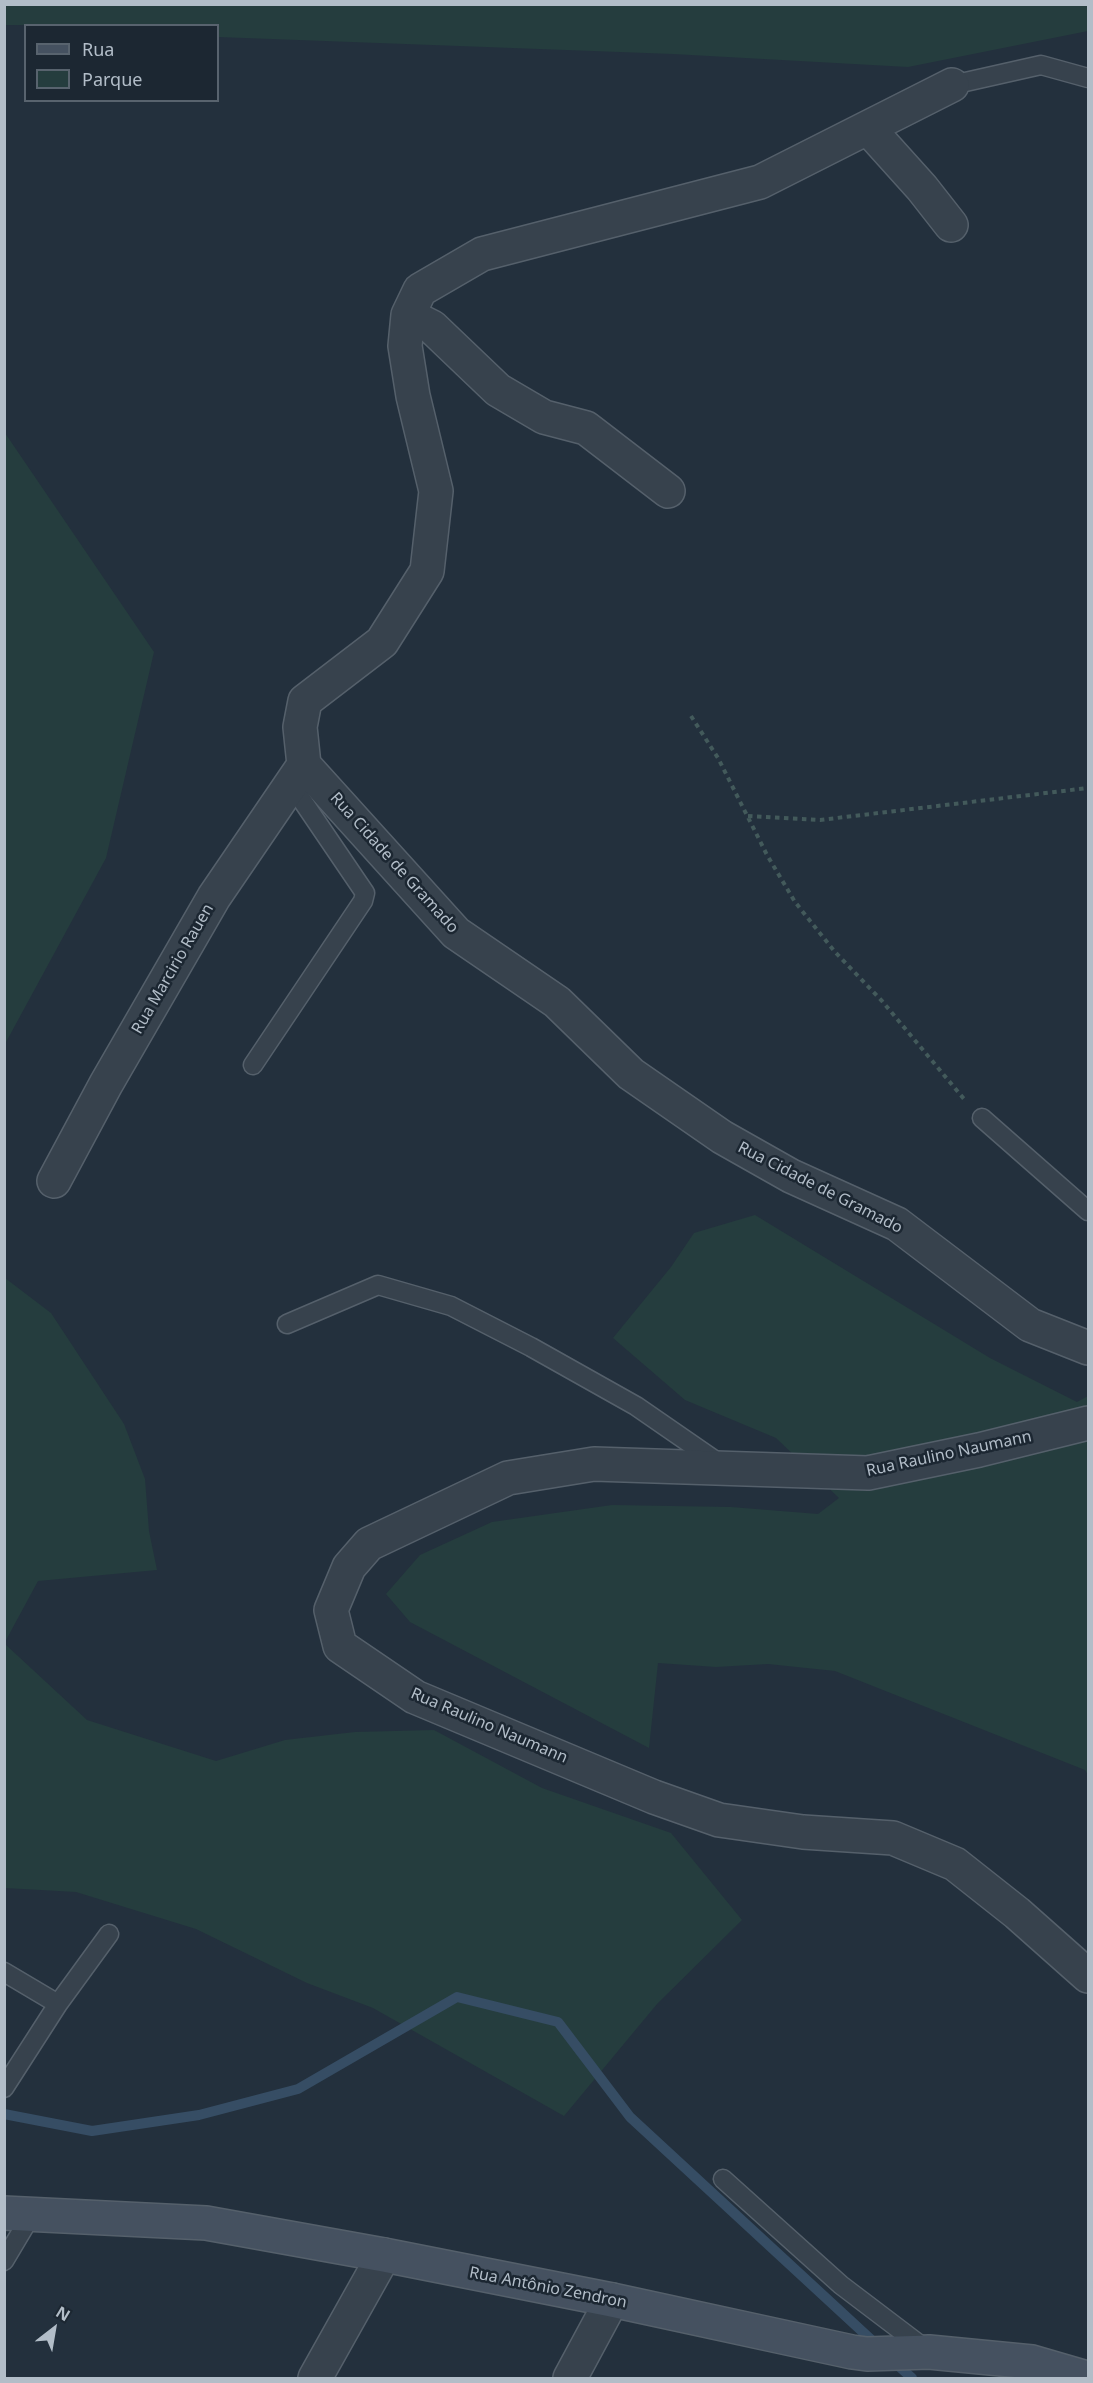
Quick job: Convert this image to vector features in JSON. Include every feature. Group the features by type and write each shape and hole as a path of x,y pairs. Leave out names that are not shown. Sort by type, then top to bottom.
{"street":[{"path":"297,775 300,727 305,700 382,642 427,571 436,491 413,396 405,346 408,315 420,290 482,254 760,182 952,85"},
{"path":"868,128 922,188 951,225"},
{"path":"408,315 432,327 498,390 544,417 586,428 668,491"},
{"name":"Rua Marcirio Rauen","path":"54,1181 106,1084 214,897 297,775"},
{"name":"Rua Cidade de Gramado","path":"297,775 456,933 557,1002 631,1074 722,1137 791,1176 897,1224 1030,1325 1089,1348"},
{"name":"Rua Raulino Naumann","path":"1089,1423 979,1450 868,1473 594,1464 508,1478 369,1544 349,1567 331,1610 340,1646 415,1697 654,1797 719,1820 803,1832 893,1838 955,1864 1017,1913 1089,1976"},
{"name":"Rua Antônio Zendron","path":"18,2214 206,2223 384,2255 882,2354 929,2352 1032,2362 1087,2379"},
{"path":"315,2379 384,2255"},
{"path":"570,2379 612,2300"}],"lane":[{"path":"952,85 1041,64 1089,78"},
{"path":"253,1065 363,901 364,893 297,775"},
{"path":"982,1118 1089,1211"},
{"path":"287,1324 378,1285 451,1306 531,1347 636,1406 725,1467"},
{"path":"4,2088 58,2004 109,1934"},
{"path":"4,1972 58,2004"},
{"path":"723,2179 841,2285 929,2352"},
{"path":"4,2261 18,2214"}],"path":[{"path":"691,716 718,758 767,855 795,902 835,952 882,1001 953,1089 982,1118"},
{"path":"747,816 820,820 1089,788"}],"green space":[{"path":"5,4 1088,4 1088,31 908,67 673,54 219,37 219,24 4,25"},
{"path":"5,433 154,652 106,858 5,1044"},
{"path":"755,1215 990,1358 1077,1402 1088,1396 1088,1775 1085,1770 835,1671 768,1664 716,1667 658,1663 649,1748 410,1622 386,1594 420,1555 492,1522 612,1505 731,1507 818,1514 839,1498 776,1438 685,1400 613,1338 671,1267 694,1233"},
{"path":"5,1278 51,1313 124,1424 145,1479 149,1531 157,1570 38,1581 5,1642"},
{"path":"5,1644 87,1720 216,1761 285,1740 355,1732 434,1730 542,1788 671,1833 742,1920 657,2004 564,2116 373,2008 307,1983 196,1929 76,1892 5,1888"}],"waterway":[{"path":"4,2114 92,2131 199,2115 298,2089 457,1997 558,2022 630,2117 878,2346"},
{"path":"893,2361 912,2378"}]}
